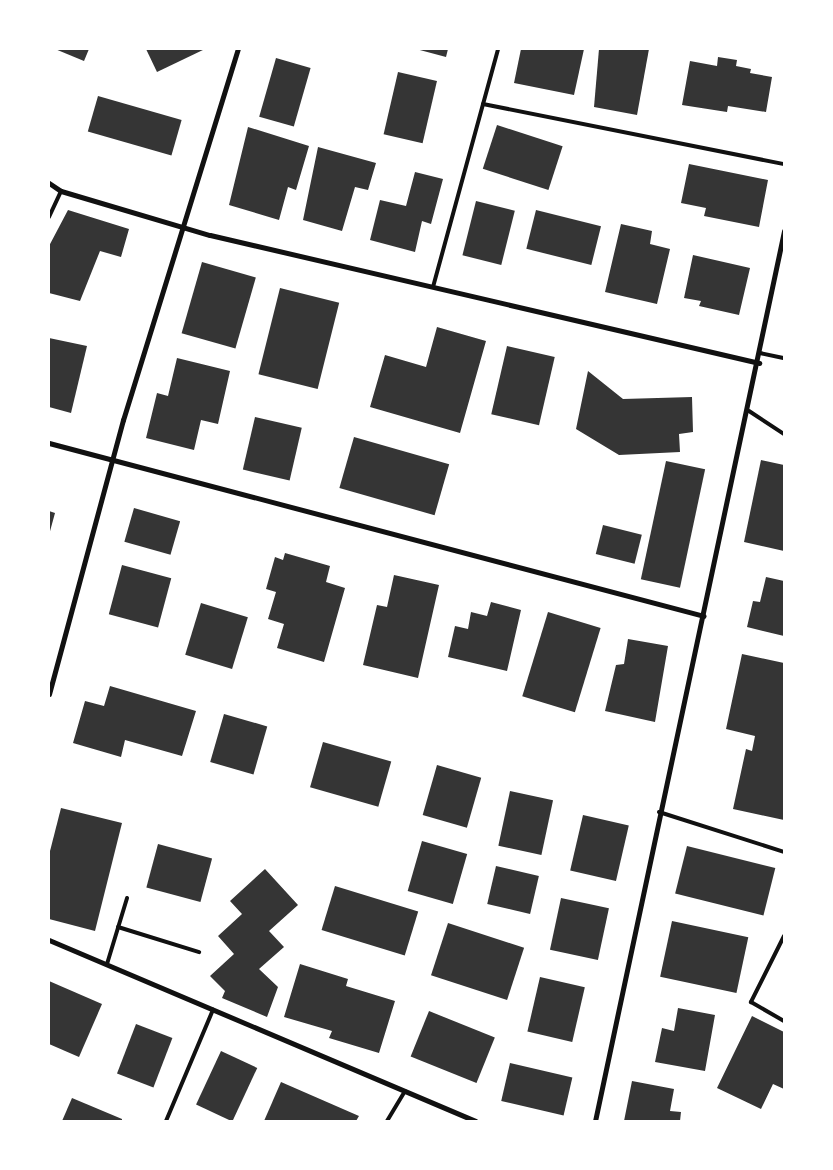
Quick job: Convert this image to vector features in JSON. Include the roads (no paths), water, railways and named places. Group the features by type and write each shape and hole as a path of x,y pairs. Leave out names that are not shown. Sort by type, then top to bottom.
{"street":[{"path":"49,694 112,461 238,49"},
{"path":"49,183 61,191 184,228 759,363"},
{"path":"595,1121 659,812 749,411 784,231"},
{"path":"49,443 704,616"},
{"path":"49,940 475,1121"}],"lane":[{"path":"433,287 498,49"},
{"path":"483,104 784,164"},
{"path":"49,218 61,191"},
{"path":"760,353 784,358"},
{"path":"749,411 784,434"},
{"path":"659,812 784,852"},
{"path":"107,964 127,898"},
{"path":"118,927 199,952"},
{"path":"784,936 751,1002 784,1021"},
{"path":"166,1121 213,1010"},
{"path":"387,1121 405,1090"}]}
